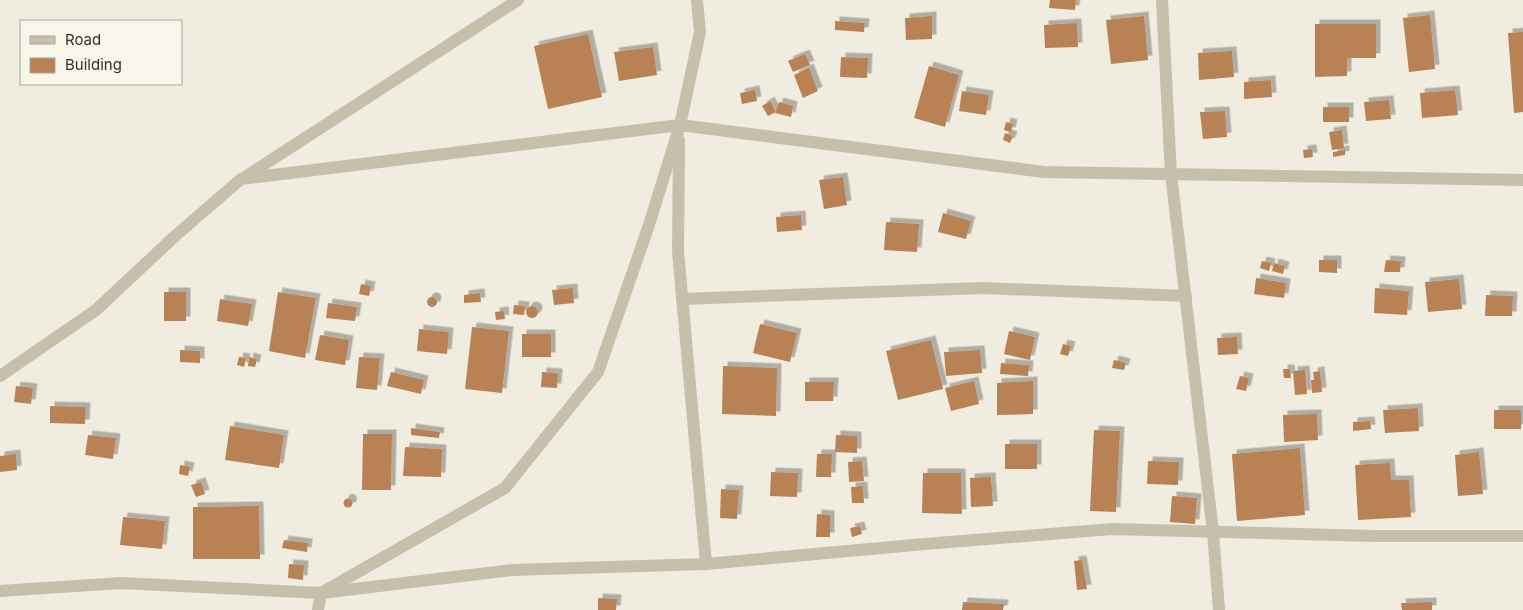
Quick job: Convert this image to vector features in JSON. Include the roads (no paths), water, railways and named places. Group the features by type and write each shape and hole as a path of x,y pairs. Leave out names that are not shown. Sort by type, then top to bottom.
{"street":[{"path":"0,376 96,310 241,179 518,0"},
{"path":"321,593 505,488 598,372 648,228 680,125 700,32 697,0"},
{"path":"1162,0 1172,174 1213,532 1219,610"},
{"path":"241,179 680,125 1044,172 1523,180"},
{"path":"680,125 678,251 706,564"},
{"path":"682,299 982,288 1186,296"},
{"path":"0,591 121,583 321,593 512,570 706,564 1112,529 1375,536 1523,536"},
{"path":"318,610 321,593"}]}
